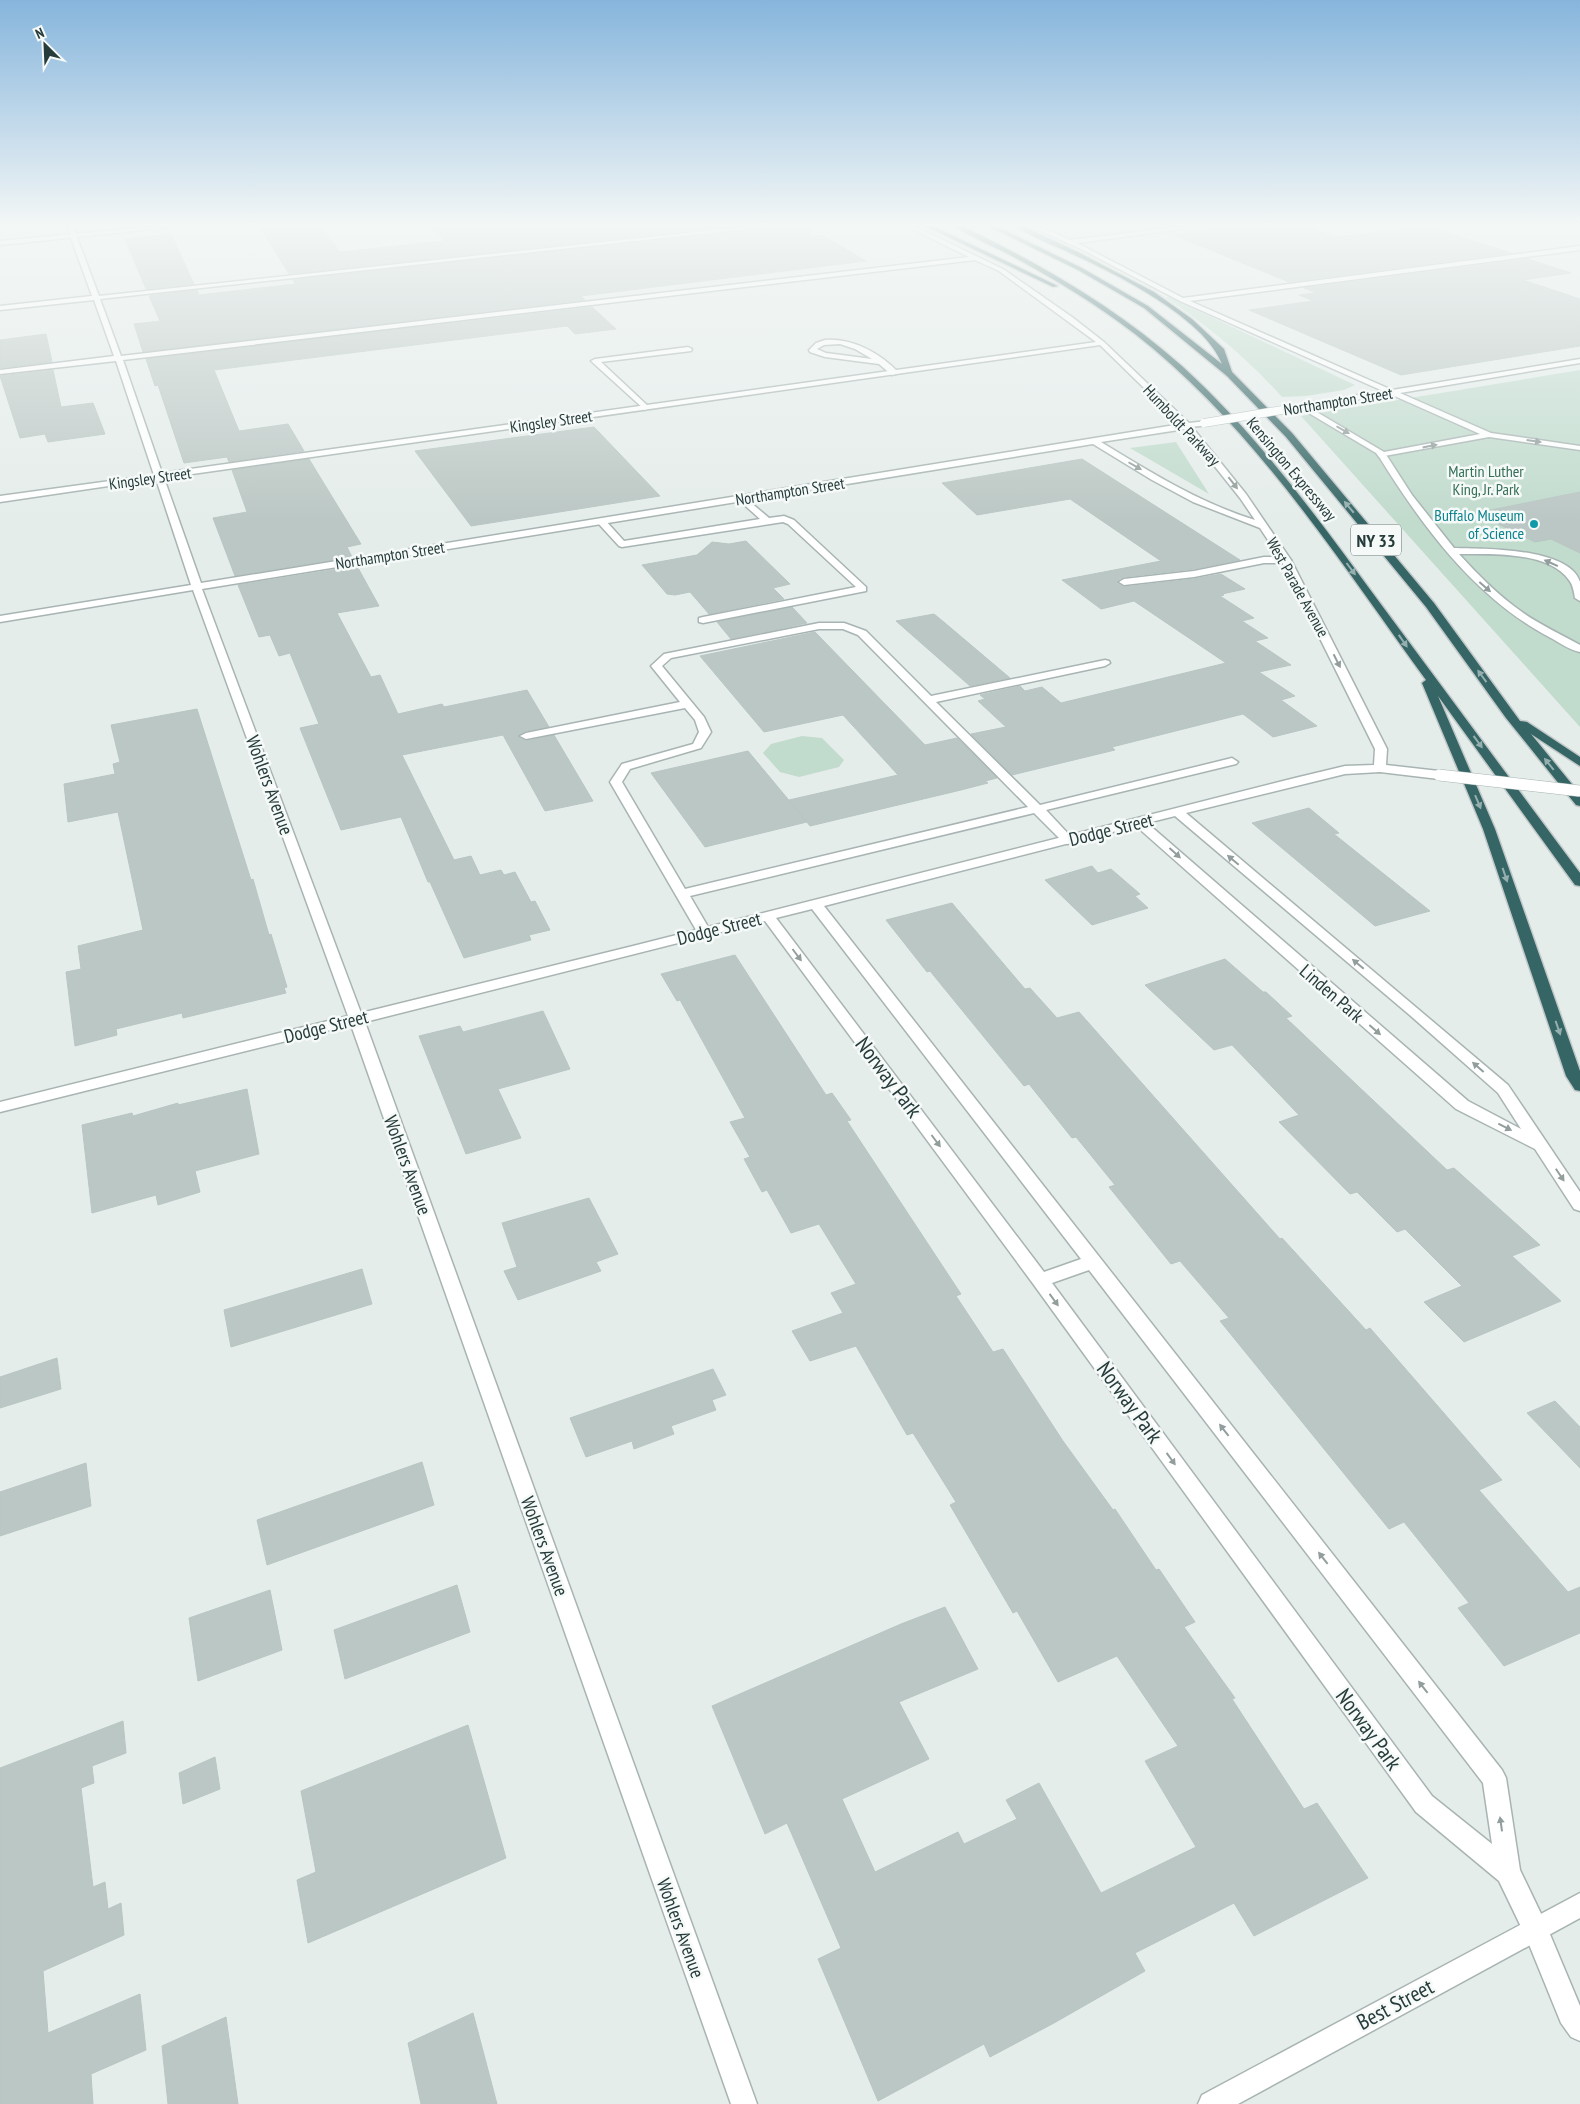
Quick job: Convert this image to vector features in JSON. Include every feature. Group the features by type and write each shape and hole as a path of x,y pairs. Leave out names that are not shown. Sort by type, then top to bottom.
{"highway":[{"name":"Kensington Expressway","path":"1127,325 1160,350 1196,384 1256,448 1304,506 1580,882"},
{"name":"Kensington Expressway","path":"1169,325 1230,374 1289,435 1430,605 1510,716 1580,802"},
{"path":"1195,325 1221,351 1230,374"},
{"path":"1417,660 1489,828 1574,1076 1580,1086"},
{"path":"1510,716 1580,762"}],"street":[{"name":"Wohlers Avenue","path":"107,325 197,587 356,1019 744,2104"},
{"path":"0,372 399,325"},
{"name":"Humboldt Parkway","path":"1079,325 1102,344 1187,426 1243,496 1263,526"},
{"path":"1240,325 1488,435 1580,448"},
{"path":"880,362 825,355 813,350 819,344 845,342 864,349 895,373"},
{"name":"Kingsley Street","path":"0,499 1102,344"},
{"path":"645,408 595,361 688,349"},
{"name":"Northampton Street","path":"0,619 1580,361"},
{"path":"1302,406 1379,451 1402,488 1476,579 1512,610 1580,649"},
{"path":"1382,455 1488,435"},
{"name":"West Parade Avenue","path":"1094,441 1195,501 1232,517 1263,526 1286,560 1381,749 1380,768"},
{"path":"743,499 767,521"},
{"path":"602,522 622,544 784,519 791,522 863,589 703,620"},
{"path":"1453,551 1507,552 1550,562 1571,575 1577,585 1580,598"},
{"path":"1124,582 1194,574 1264,560 1286,560"},
{"path":"704,932 616,782 626,767 697,746 705,732 700,720 656,666 668,656 819,626 844,626 862,634 1068,840"},
{"path":"928,700 1105,662"},
{"path":"526,736 688,704"},
{"path":"682,894 1232,762"},
{"name":"Dodge Street","path":"0,1107 1346,770 1380,768 1580,791"},
{"name":"Linden Park","path":"1177,812 1503,1089 1580,1206"},
{"name":"Linden Park","path":"1138,822 1462,1105 1540,1145"},
{"name":"Norway Park","path":"815,904 1494,1778 1508,1872 1570,2014 1580,2028"},
{"name":"Norway Park","path":"768,916 1040,1280 1424,1804 1508,1872"},
{"path":"1040,1280 1094,1261"},
{"name":"Best Street","path":"1211,2104 1580,1905"}],"green space":[{"path":"1204,325 1229,325 1355,385 1344,390 1306,396 1282,397 1226,343"},
{"name":"Martin Luther King, Jr. Park","path":"1580,370 1580,727 1301,416"},
{"path":"1176,442 1209,494 1130,448"},
{"path":"802,736 822,738 844,760 839,767 799,777 780,772 763,753 771,744"}],"building":[{"path":"134,325 371,325 143,352"},
{"path":"436,325 612,325 616,329 575,334 567,326 214,370 239,431 288,424 304,451 229,462 227,457 184,463 158,385 155,386 146,359"},
{"path":"1285,325 1580,325 1580,346 1401,375"},
{"path":"46,334 52,362 0,368 0,340"},
{"path":"53,370 61,407 93,403 105,434 48,442 45,434 20,438 0,376"},
{"path":"594,427 660,496 471,526 415,451"},
{"path":"309,459 361,544 347,547 352,557 235,576 213,518 247,512 232,470"},
{"path":"1082,459 1240,560 1194,569 1124,577 1118,580 1118,584 1124,587 1221,574 1245,589 1220,596 1254,618 1242,621 1268,638 1255,641 1291,665 1259,672 1295,696 1281,700 1317,726 1273,737 1243,714 1112,747 1115,750 1012,775 971,734 1006,727 978,701 985,699 980,695 1020,686 1025,691 1042,687 1061,703 1226,663 1134,601 1101,609 1062,580 1161,561 1070,499 977,515 942,483"},
{"name":"Buffalo Museum of Science","path":"1580,492 1580,553 1551,539 1535,542 1476,513"},
{"path":"746,541 790,584 773,588 784,599 709,614 690,592 675,595 667,594 642,565 697,555 712,542 729,544"},
{"path":"357,566 379,606 337,613 371,677 380,675 398,714 442,704 444,707 527,690 549,727 526,731 518,737 526,741 554,735 593,801 545,811 503,735 402,755 454,860 471,856 480,875 501,870 504,875 515,872 531,902 535,901 550,930 529,935 531,940 464,958 430,882 428,882 401,817 341,830 300,728 319,724 290,653 279,656 270,635 259,637 238,585"},
{"path":"792,607 807,623 731,639 717,622"},
{"path":"934,614 1010,678 970,686 896,621"},
{"path":"815,632 925,745 957,738 997,778 985,781 988,783 961,790 810,826 789,800 898,775 843,715 764,732 700,656"},
{"path":"197,709 251,880 253,879 269,935 271,934 287,987 284,988 286,993 183,1018 182,1013 116,1029 117,1035 75,1046 66,972 81,969 78,946 143,930 118,812 68,822 64,784 115,774 113,764 120,762 111,725"},
{"path":"748,751 807,822 705,847 651,773"},
{"path":"1309,808 1339,833 1334,834 1430,911 1375,926 1252,823"},
{"path":"1092,866 1098,873 1111,869 1140,894 1135,896 1148,908 1092,925 1045,880"},
{"path":"952,903 1025,989 1030,988 1057,1018 1079,1012 1280,1239 1282,1238 1366,1330 1370,1328 1502,1480 1479,1490 1568,1592 1580,1587 1580,1633 1504,1666 1458,1608 1469,1603 1404,1522 1389,1529 1220,1321 1229,1318 1180,1261 1171,1264 1109,1187 1115,1185 1076,1137 1072,1138 1029,1084 1024,1086 930,971 927,972 886,920"},
{"path":"735,955 826,1095 832,1093 851,1120 847,1121 961,1294 956,1296 993,1352 1003,1349 1063,1441 1113,1510 1115,1509 1156,1570 1159,1569 1195,1622 1184,1627 1235,1698 1232,1699 1304,1809 1317,1803 1368,1878 1254,1936 1234,1903 1135,1953 1145,1971 1054,2023 990,2057 984,2044 878,2101 818,1959 841,1948 787,1823 765,1834 712,1706 901,1624 945,1607 978,1669 899,1702 929,1759 842,1799 875,1872 958,1832 964,1844 1017,1819 1006,1800 1039,1783 1101,1893 1196,1847 1145,1761 1178,1746 1117,1656 1058,1682 1017,1611 1013,1613 950,1505 956,1502 913,1433 907,1435 856,1346 810,1361 792,1331 843,1313 831,1293 856,1284 819,1224 791,1233 767,1190 762,1192 744,1159 750,1157 730,1122 745,1118 680,1000 677,1001 661,974"},
{"path":"1225,959 1292,1016 1286,1018 1447,1170 1454,1168 1540,1245 1512,1256 1561,1301 1464,1342 1424,1302 1462,1286 1405,1229 1397,1232 1357,1192 1350,1194 1279,1122 1299,1115 1232,1045 1214,1050 1145,985"},
{"path":"543,1011 570,1069 498,1089 521,1138 466,1154 419,1036 460,1026 463,1032"},
{"path":"247,1089 259,1154 195,1171 200,1192 158,1205 156,1195 92,1213 82,1125 132,1113 133,1116 178,1103 178,1105"},
{"path":"589,1198 618,1254 596,1262 601,1271 518,1300 504,1271 517,1267 502,1223"},
{"path":"362,1269 372,1304 231,1347 224,1310"},
{"path":"57,1358 61,1389 0,1408 0,1377"},
{"path":"713,1369 726,1395 712,1400 716,1410 671,1426 674,1434 634,1449 632,1441 586,1457 570,1418"},
{"path":"1555,1401 1580,1427 1580,1468 1527,1413"},
{"path":"422,1462 434,1505 267,1565 257,1520"},
{"path":"86,1463 91,1506 0,1536 0,1492"},
{"path":"457,1585 470,1632 345,1679 334,1630"},
{"path":"270,1590 282,1650 198,1681 189,1618"},
{"path":"123,1721 126,1753 92,1766 94,1783 81,1788 93,1887 105,1882 108,1909 121,1903 124,1935 43,1971 48,2033 140,1994 146,2050 91,2074 93,2104 0,2104 0,1768"},
{"path":"468,1725 506,1858 308,1943 297,1880 316,1872 301,1791"},
{"path":"215,1757 220,1789 183,1804 179,1773"},
{"path":"473,2013 497,2104 421,2104 408,2043"},
{"path":"226,2017 238,2104 168,2104 162,2046"}],"place":[{"name":"Buffalo Museum of Science","path":"1534,524"}]}
